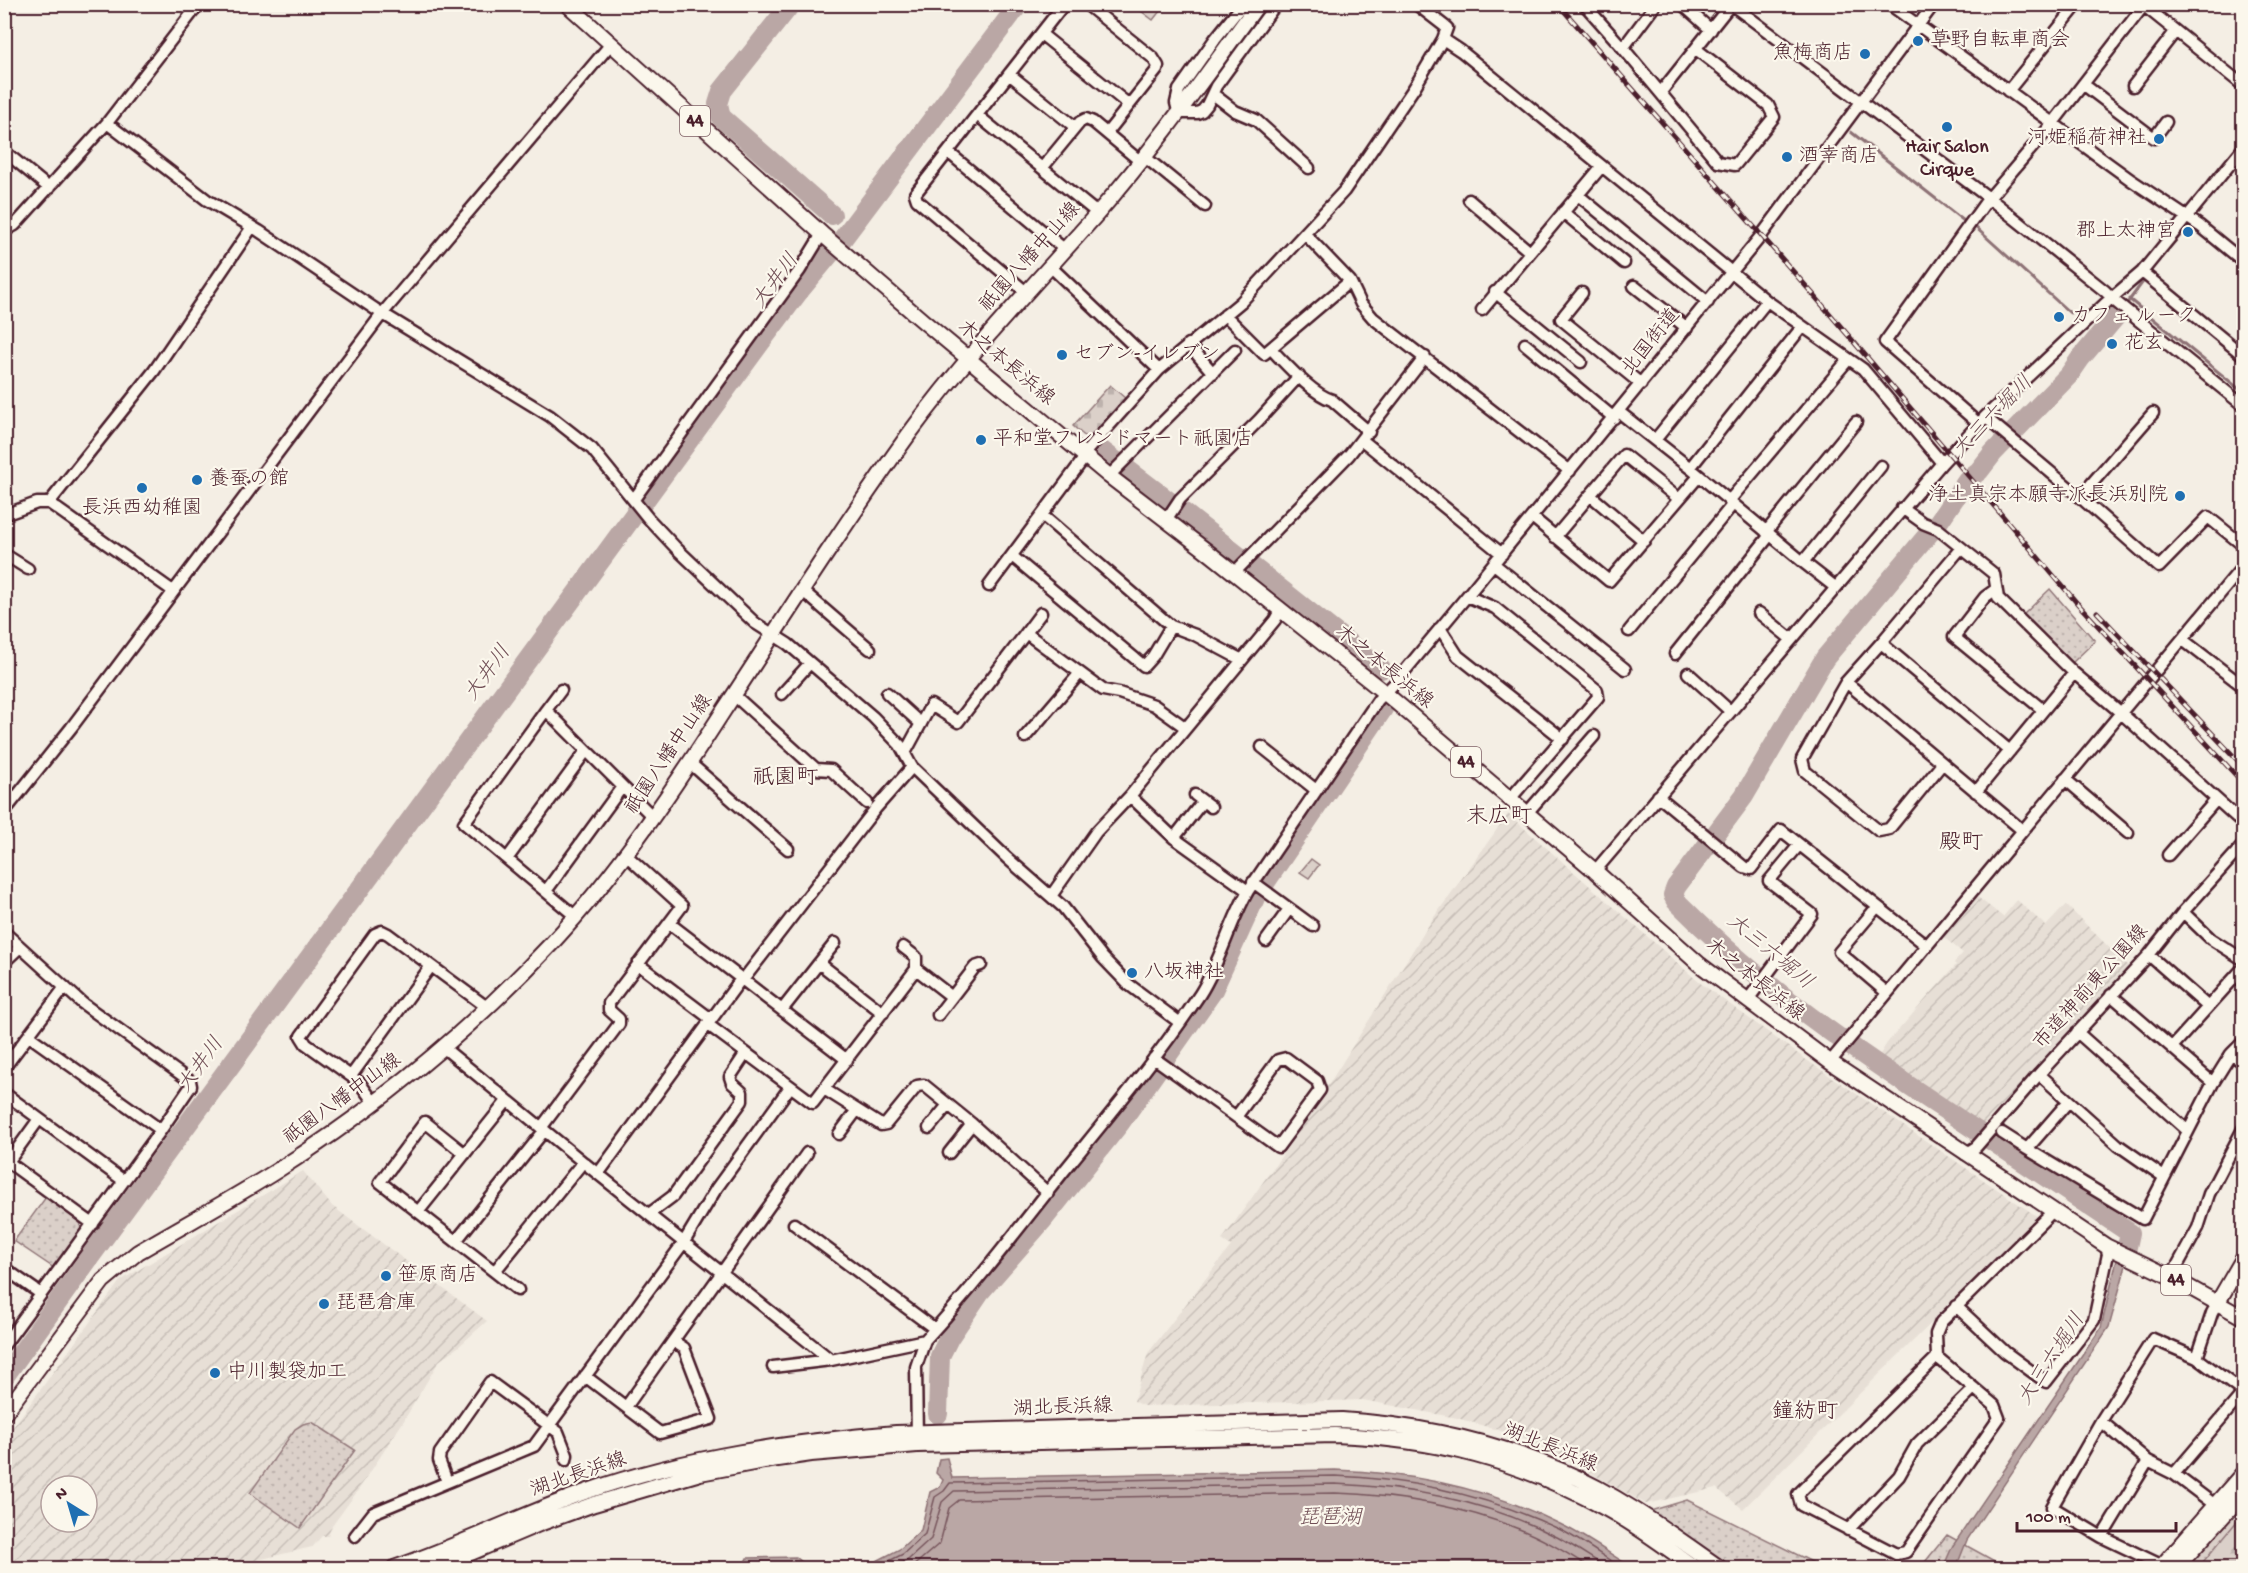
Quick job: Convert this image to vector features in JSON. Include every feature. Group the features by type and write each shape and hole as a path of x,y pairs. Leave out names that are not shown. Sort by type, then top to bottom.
{"main road":[{"name":"木之本長浜線","path":"567,4 824,235 969,360 1108,476 1281,609 1385,693 1595,871 1700,964 1747,1001 1830,1062 1965,1154 2108,1247 2218,1302 2244,1318"},
{"name":"祇園八幡中山線","path":"5,1411 103,1281 123,1262 276,1172 375,1104 444,1048 488,1008 554,941 653,817 912,430 1026,292 1143,160 1258,4"},
{"path":"2218,1302 2244,1257"},
{"name":"湖北長浜線","path":"435,1569 539,1524 594,1504 700,1473 811,1454 917,1439 1341,1420 1408,1426 1510,1450 1563,1471 1617,1499 1668,1531 1720,1569"},
{"name":"湖北長浜線","path":"394,1569 457,1546 542,1508 600,1487 675,1465 766,1447 829,1438 1335,1435 1402,1439 1455,1449 1507,1463 1557,1483 1609,1510 1695,1569"},
{"path":"2166,1568 2244,1472"},
{"path":"2166,1568 2244,1493"}],"street":[{"path":"4,231 15,225 107,123 199,4"},
{"path":"1026,292 916,199 916,192 1064,4"},
{"path":"1086,4 1157,64 1157,70 1107,133"},
{"path":"1243,4 1179,90 1176,103 1180,110 1190,113 1202,111 1216,86 1276,4"},
{"path":"989,586 1084,456 1160,370 1188,344 1241,302 1344,191 1414,88 1443,39 1447,28 1416,4"},
{"path":"1584,4 1661,92 1718,162 1735,165 1774,117 1768,105 1696,49"},
{"path":"1623,48 1656,4"},
{"path":"1682,4 1710,30"},
{"path":"1661,92 1731,4 1989,198 2244,406"},
{"path":"1889,4 2187,219 2200,226 2244,262"},
{"name":"北国街道","path":"925,1340 1119,1106 1159,1062 1179,1022 1212,972 1236,912 1255,887 1316,790 1378,700 1494,564 1761,237 1934,4"},
{"path":"2008,91 2078,4"},
{"path":"2244,86 2144,5 2053,123 1989,198 1885,342 1982,421 2008,436 2159,567 2208,517 2244,546"},
{"path":"2133,86 2175,32"},
{"path":"1041,34 1129,105"},
{"path":"1443,39 1461,51 1731,273 1802,327 1863,369 1941,463"},
{"path":"4,812 71,728 382,314 610,45"},
{"path":"1009,74 1075,127"},
{"path":"2083,84 2154,138 2166,122"},
{"path":"1213,94 1234,111 1256,120 1310,168"},
{"path":"977,115 1097,213"},
{"path":"1042,167 1075,127 1082,120 1087,119 1205,206"},
{"path":"107,123 207,200 252,227 382,314 550,416 592,448 645,514 677,549 755,623 774,634 873,717 900,745 912,768 1007,858 1052,896 1074,919 1103,958 1128,984 1179,1022"},
{"path":"1595,871 1941,463 2112,297 2142,272 2244,147"},
{"path":"4,151 49,188"},
{"path":"948,152 1065,249"},
{"path":"1482,310 1602,166"},
{"path":"1578,195 1708,302"},
{"path":"1469,200 1530,252"},
{"path":"1563,213 1624,263"},
{"path":"49,503 154,371 252,227"},
{"path":"1305,234 1350,281 1361,304 1373,318 1570,471"},
{"path":"635,501 824,235"},
{"path":"1050,266 1160,370"},
{"path":"2142,272 2244,356"},
{"path":"1225,315 1264,354 1350,281"},
{"path":"1634,286 1687,328"},
{"path":"1495,292 1581,362"},
{"path":"1582,293 1561,319 1641,384"},
{"path":"1655,440 1767,301"},
{"path":"1690,468 1802,327"},
{"path":"1188,344 1213,373"},
{"path":"1525,344 1616,415 1655,440 1835,587"},
{"path":"1271,349 1365,436 1502,554"},
{"path":"1108,476 1235,350"},
{"path":"1234,573 1365,436 1425,357"},
{"path":"1629,631 1848,360"},
{"path":"1166,520 1180,499 1259,420 1299,375"},
{"path":"2080,497 2153,413"},
{"path":"1675,654 1856,422"},
{"path":"1555,537 1624,455 1679,499"},
{"path":"1803,562 1881,466"},
{"path":"1532,517 1610,581 1699,476"},
{"path":"1590,495 1644,541"},
{"path":"4,515 37,503 49,503 173,591"},
{"path":"1902,508 1923,523 1938,529 1994,574 1998,598 2074,673 2244,824"},
{"path":"1042,515 1170,626 1196,635 1242,660"},
{"path":"1942,764 1889,829 1878,831 1805,771 1802,759 1846,682 1961,548"},
{"path":"4,554 28,569"},
{"path":"1012,556 1144,666 1153,656 1170,626"},
{"path":"1494,564 1625,669"},
{"path":"1830,1062 2244,565"},
{"path":"1996,589 1985,597 1954,637 2043,710"},
{"path":"803,591 870,650"},
{"path":"1467,596 1495,608 1597,690 1598,697 1510,799"},
{"path":"1052,896 1096,832 1130,796 1275,620 1281,609"},
{"path":"905,753 931,705 958,722 1041,613"},
{"path":"1759,613 1791,639"},
{"path":"1440,628 1458,656 1563,739"},
{"path":"1026,633 1103,690 1154,705 1186,728"},
{"path":"2183,640 2244,687"},
{"path":"1881,643 2010,751"},
{"path":"782,694 810,663"},
{"path":"1976,792 2074,673"},
{"path":"1025,737 1080,674"},
{"path":"1688,674 1730,711"},
{"path":"1846,682 2022,830"},
{"path":"561,690 464,823 575,916"},
{"path":"887,693 921,724"},
{"path":"734,695 816,769 831,771 867,803"},
{"path":"546,710 653,817"},
{"path":"1527,813 1594,736"},
{"path":"1262,747 1316,790"},
{"path":"507,859 586,751"},
{"path":"690,763 788,849"},
{"path":"598,1174 709,1022 876,808 912,768"},
{"path":"2065,779 2128,833"},
{"path":"546,891 622,788"},
{"path":"1130,796 1173,838 1255,887 1313,926"},
{"path":"1659,796 1711,841 1744,867 1751,869 1781,830 1926,945"},
{"path":"1173,838 1203,801"},
{"path":"2168,855 2216,801"},
{"name":"市道神前東公園線","path":"1965,1154 1980,1142 2039,1074 2149,955 2183,912 2244,844"},
{"path":"1747,1001 1812,914 1769,881 1799,845"},
{"path":"456,1241 543,1130 619,1024 619,1019 609,1008 609,1002 682,906 625,854"},
{"path":"1877,907 1839,952 1887,992"},
{"path":"1266,940 1289,909"},
{"path":"2183,912 2211,939 2244,960"},
{"path":"669,923 847,1060"},
{"path":"375,1104 359,1082 306,1044 302,1039 302,1033 377,932 382,931 388,934 488,1008"},
{"path":"4,932 82,1003 190,1081 190,1089 161,1130 6,1339"},
{"path":"782,1010 835,943"},
{"path":"4,962 20,947"},
{"path":"638,964 746,1053 813,1103 916,969 916,957 903,947"},
{"path":"2149,955 2207,1006"},
{"path":"819,963 882,1013"},
{"path":"938,1015 975,967 981,965"},
{"path":"351,1076 431,966"},
{"path":"2172,1047 2244,967"},
{"path":"916,969 952,997"},
{"path":"4,1068 65,987"},
{"path":"2111,995 2213,1083"},
{"path":"2077,1032 2188,1131"},
{"path":"29,1036 161,1130"},
{"path":"2002,1133 2143,1219 2213,1083 2231,1054 2244,1041"},
{"path":"444,1048 831,1360"},
{"path":"649,1214 673,1196 742,1101 742,1092 732,1083 730,1077 746,1053"},
{"path":"2231,1054 2244,1063"},
{"path":"1159,1062 1278,1148 1320,1090 1317,1081 1286,1058 1278,1060 1236,1117"},
{"path":"2039,1074 2118,1145 2164,1177"},
{"path":"824,1089 877,1124 885,1125 917,1086 922,1084 972,1124 1047,1192"},
{"path":"355,1536 373,1513 530,1449 684,1242 716,1189 790,1087"},
{"path":"4,1093 124,1181"},
{"path":"418,1212 507,1101"},
{"path":"2027,1149 2068,1102"},
{"path":"929,1128 948,1105"},
{"path":"839,1134 857,1110"},
{"path":"39,1119 8,1162 93,1224"},
{"path":"465,1154 425,1122 380,1182 518,1290"},
{"path":"948,1153 972,1124"},
{"path":"2171,1278 2198,1228 2209,1194 2244,1127"},
{"path":"626,1407 807,1153"},
{"path":"495,1271 583,1162"},
{"path":"1937,1357 1798,1494 1801,1505 1896,1554 1905,1552 1999,1418 1994,1405 1937,1357 1936,1334 1941,1322 2048,1216 2050,1210"},
{"path":"794,1224 935,1329"},
{"path":"1956,1306 2004,1352 2046,1382 2094,1320 2108,1247"},
{"path":"4,1268 41,1294"},
{"path":"2197,1358 2212,1312 2218,1302"},
{"path":"2166,1568 2102,1537 2052,1507 2101,1420 2153,1339 2197,1358 2243,1393 2174,1474"},
{"path":"773,1367 831,1360 925,1340"},
{"path":"917,1439 916,1367 925,1340"},
{"path":"585,1376 660,1433 711,1419 684,1348 673,1341"},
{"path":"447,1482 439,1460 440,1453 490,1382 558,1432 567,1455 566,1460"},
{"path":"1848,1530 1899,1476 1917,1444 1974,1388"},
{"path":"2101,1420 2148,1461 2174,1474 2215,1505"},
{"path":"2102,1537 2148,1461"}],"shaded area":[{"path":"1508,814 1699,982 1805,1059 2038,1217 1743,1509 1716,1488 1646,1504 1563,1457 1522,1437 1457,1418 1363,1400 1144,1406 1134,1401 1148,1353 1231,1246 1222,1240 1300,1130 1432,920"},
{"path":"1975,895 2003,917 2017,900 2046,926 2066,905 2130,968 1982,1126 1879,1056 1887,1043 1956,965 1954,963 1963,953 1941,935"},
{"path":"303,1171 332,1206 487,1321 439,1361 403,1422 332,1526 328,1536 322,1536 312,1547 224,1568 5,1568 5,1438 120,1281"}],"green space":[{"path":"1133,5 1162,5 1164,6 1153,20"},
{"path":"1110,385 1125,398 1090,441 1073,426"},
{"path":"2050,589 2095,641 2072,663 2023,615"},
{"path":"1311,859 1319,865 1309,878 1300,872"},
{"path":"46,1197 80,1222 81,1231 54,1268 14,1241"},
{"path":"312,1422 355,1450 300,1528 250,1493 295,1429"},
{"path":"1687,1500 1824,1568 1732,1568 1650,1511"},
{"path":"2243,1500 2243,1568 2182,1568"},
{"path":"2243,1514 2243,1568 2198,1568"},
{"path":"1947,1535 2007,1568 1920,1568"}],"water":[{"path":"2123,1222 2136,1229 2109,1327 1967,1540 1956,1568 1943,1568 1952,1547 2101,1328 2122,1238 2119,1232"},
{"name":"琵琶湖","path":"947,1458 952,1478 1335,1470 1423,1479 1480,1493 1535,1512 1580,1535 1633,1568 843,1568 871,1564 900,1549 921,1530 930,1492 940,1487 943,1480 936,1473 939,1459"},
{"path":"796,1557 808,1567 815,1568 742,1568 747,1558"}],"waterway":[{"path":"791,4 722,91 718,104 721,117 832,215"},
{"name":"大井川","path":"4,1377 760,343 844,237 1019,4"},
{"path":"1851,132 1964,221"},
{"path":"1974,226 2070,313"},
{"name":"大三六堀川","path":"2161,257 2186,229"},
{"name":"大三六堀川","path":"2128,302 2145,279"},
{"path":"2129,299 2244,393"},
{"name":"大三六堀川","path":"2118,314 2069,375 1993,453 1979,471 1967,480 1937,524 1825,658 1744,796 1676,887 1673,895 1676,901 1741,962 1845,1042 2130,1233 2127,1247"},
{"path":"1095,448 1117,462"},
{"path":"1124,467 1170,502"},
{"path":"1179,509 1240,557"},
{"path":"1249,564 1381,669"},
{"path":"938,1414 940,1356 949,1338 980,1292 1042,1221 1120,1123 1212,992 1255,898 1383,709"}],"railway":[{"path":"1558,4 1812,293 2077,603 2244,784"},
{"path":"2097,612 2244,767"}],"place":[{"name":"草野自転車商会","path":"1918,41"},
{"name":"魚梅商店","path":"1865,54"},
{"name":"Hair Salon Cirque","path":"1947,127"},
{"name":"河姫稲荷神社","path":"2159,139"},
{"name":"酒幸商店","path":"1787,157"},
{"name":"郡上太神宮","path":"2188,232"},
{"name":"カフェ ルーク","path":"2059,317"},
{"name":"花玄","path":"2112,344"},
{"name":"セブン-イレブン","path":"1062,355"},
{"name":"平和堂フレンドマート祇園店","path":"981,440"},
{"name":"養蚕の館","path":"197,480"},
{"name":"長浜西幼稚園","path":"142,488"},
{"name":"浄土真宗本願寺派長浜別院","path":"2180,496"},
{"name":"八坂神社","path":"1132,973"},
{"name":"笹原商店","path":"386,1276"},
{"name":"琵琶倉庫","path":"324,1304"},
{"name":"中川製袋加工","path":"215,1373"}],"district":[{"name":"祇園町","path":"785,779"},
{"name":"末広町","path":"1499,818"},
{"name":"殿町","path":"1961,844"},
{"name":"鐘紡町","path":"1805,1413"}]}
